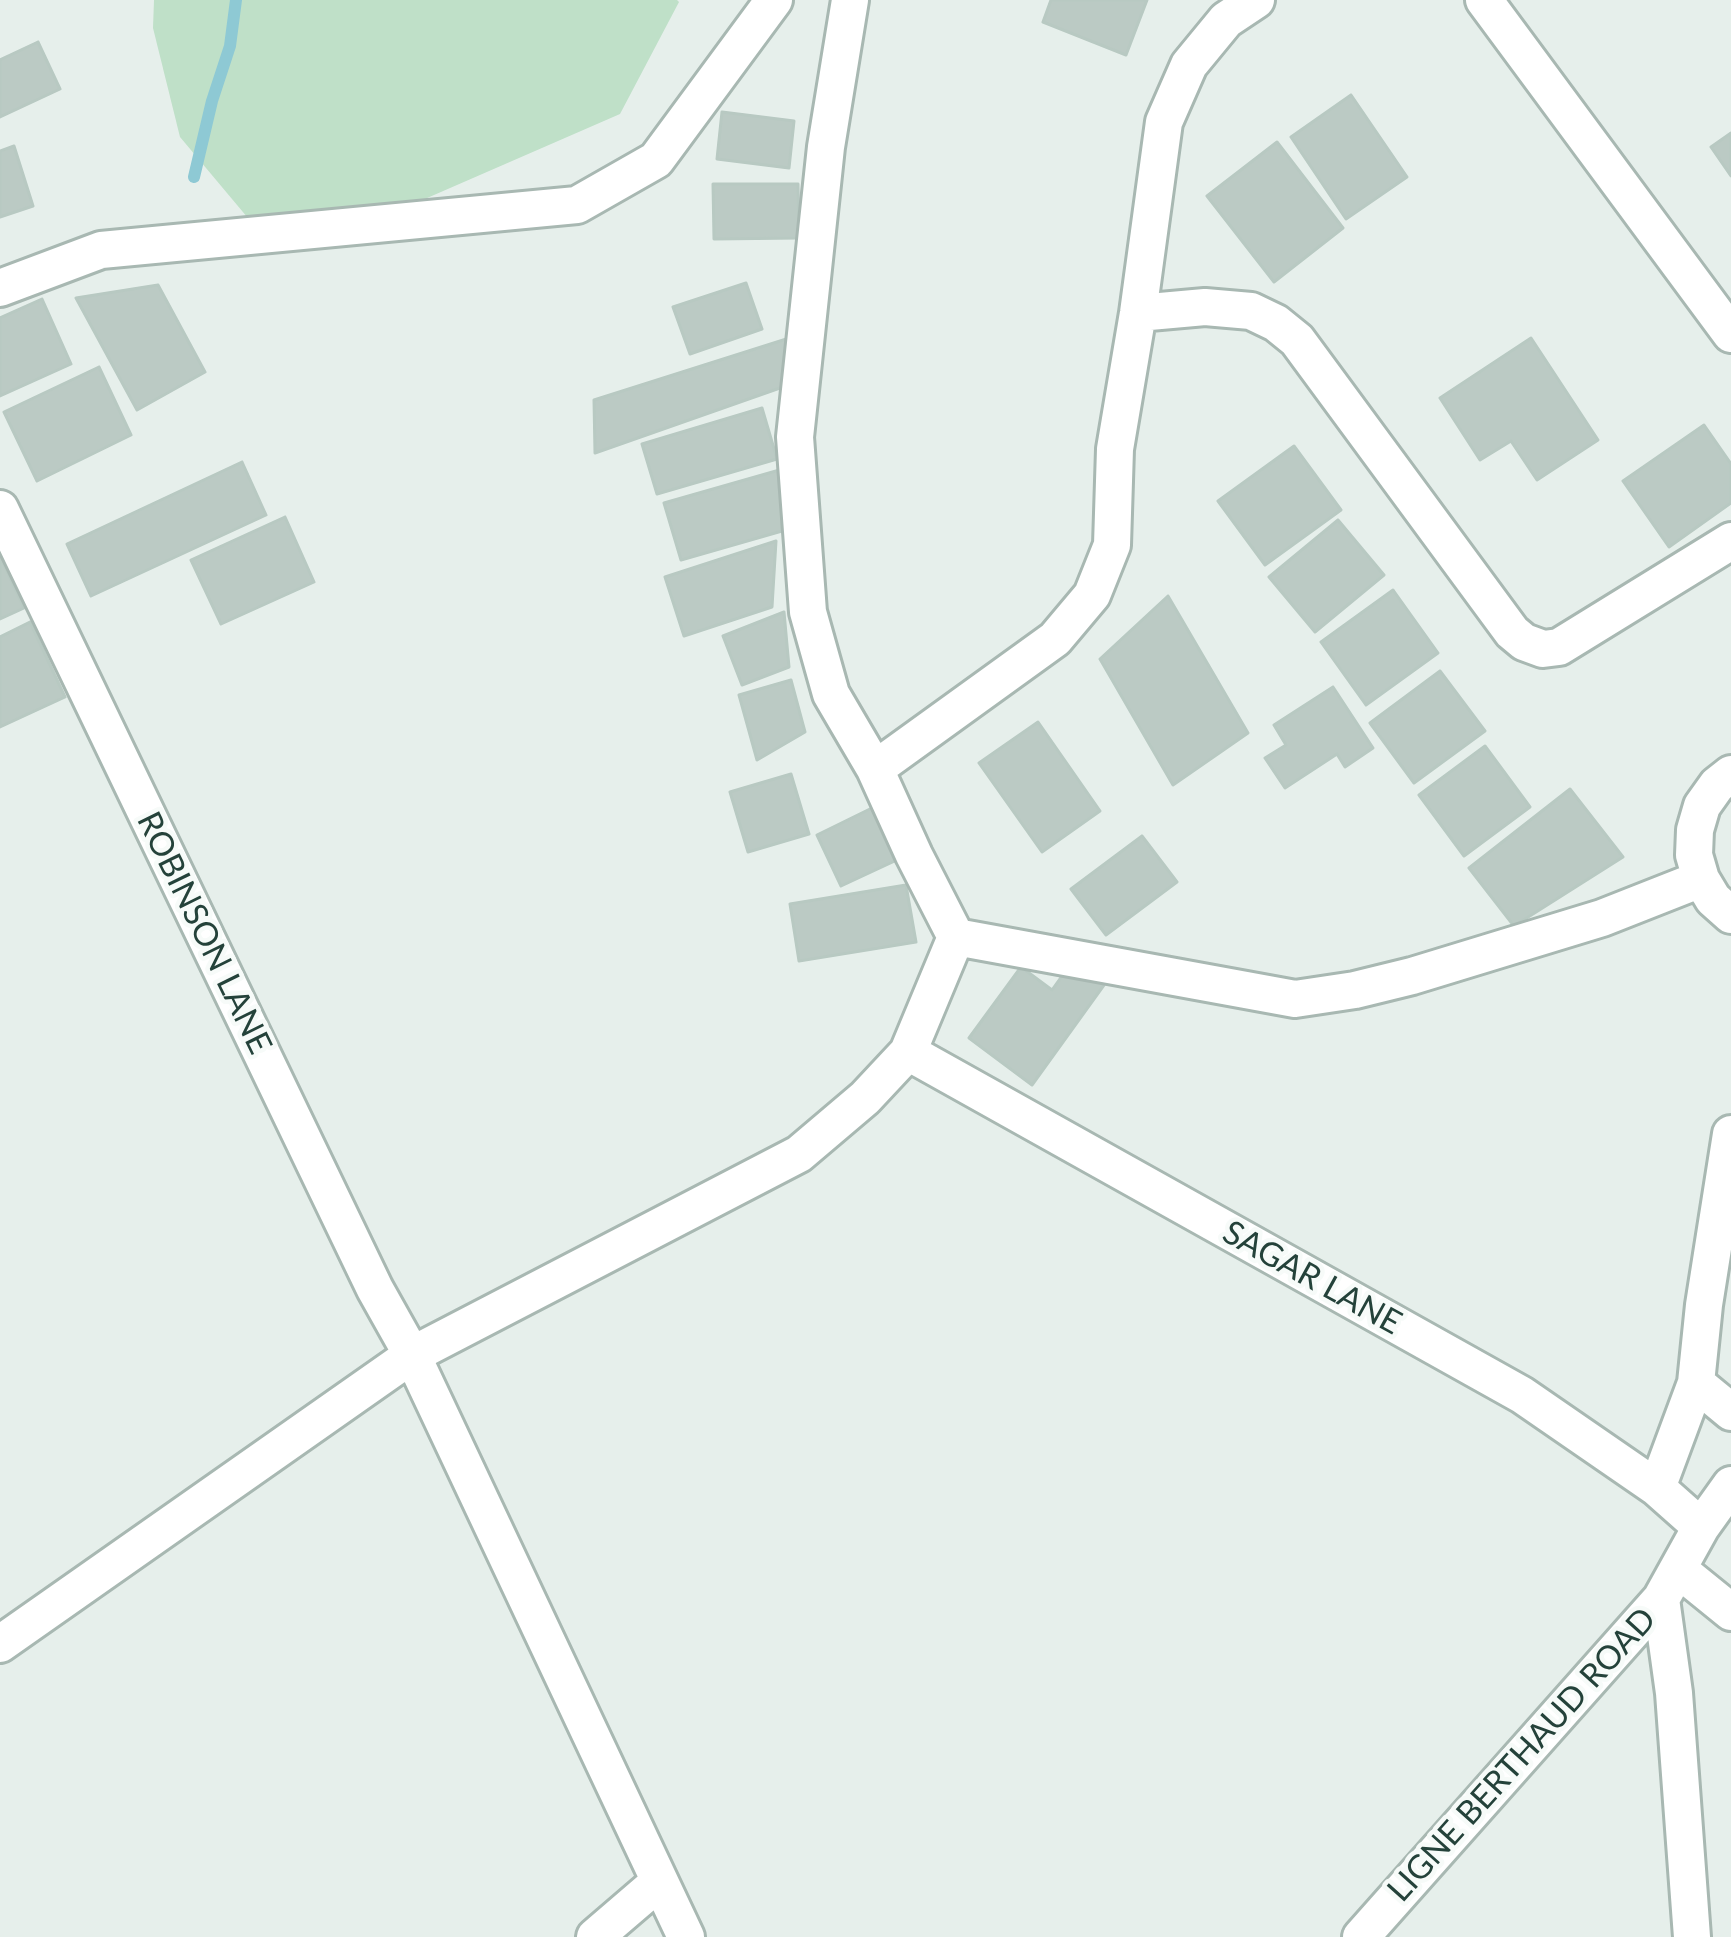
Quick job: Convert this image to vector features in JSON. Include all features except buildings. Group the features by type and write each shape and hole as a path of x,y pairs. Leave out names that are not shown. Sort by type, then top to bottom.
{"street":[{"path":"0,288 101,250 577,205 656,160 774,0"},
{"path":"0,1644 412,1355 800,1154 866,1098 908,1052 956,937 875,770 831,694 808,612 795,437 826,146 850,0"},
{"path":"875,770 1054,639 1092,595 1112,545 1115,449 1164,122 1189,65 1226,20 1256,0"},
{"path":"1484,0 1731,334"},
{"path":"1138,313 1205,307 1252,311 1297,340 1524,642 1543,649 1576,638 1731,541"},
{"name":"ROBINSON LANE","path":"0,509 364,1268 412,1355 686,1937"},
{"path":"1731,774 1702,806 1694,854 1713,899 1731,915"},
{"path":"956,937 1295,998 1412,976 1602,918 1701,879"},
{"name":"SAGAR LANE","path":"908,1052 1522,1395 1658,1488 1701,1527"},
{"path":"1658,1488 1696,1383 1731,1134"},
{"path":"1696,1383 1731,1412"},
{"name":"LIGNE BERTHAUD ROAD","path":"1361,1937 1669,1584 1731,1485"},
{"path":"1693,1937 1669,1584 1731,1612"},
{"path":"595,1937 659,1882"}],"green space":[{"path":"154,0 679,2 620,114 395,212 258,230 180,137 153,28"}],"waterway":[{"path":"194,177 230,46 236,0"}]}
